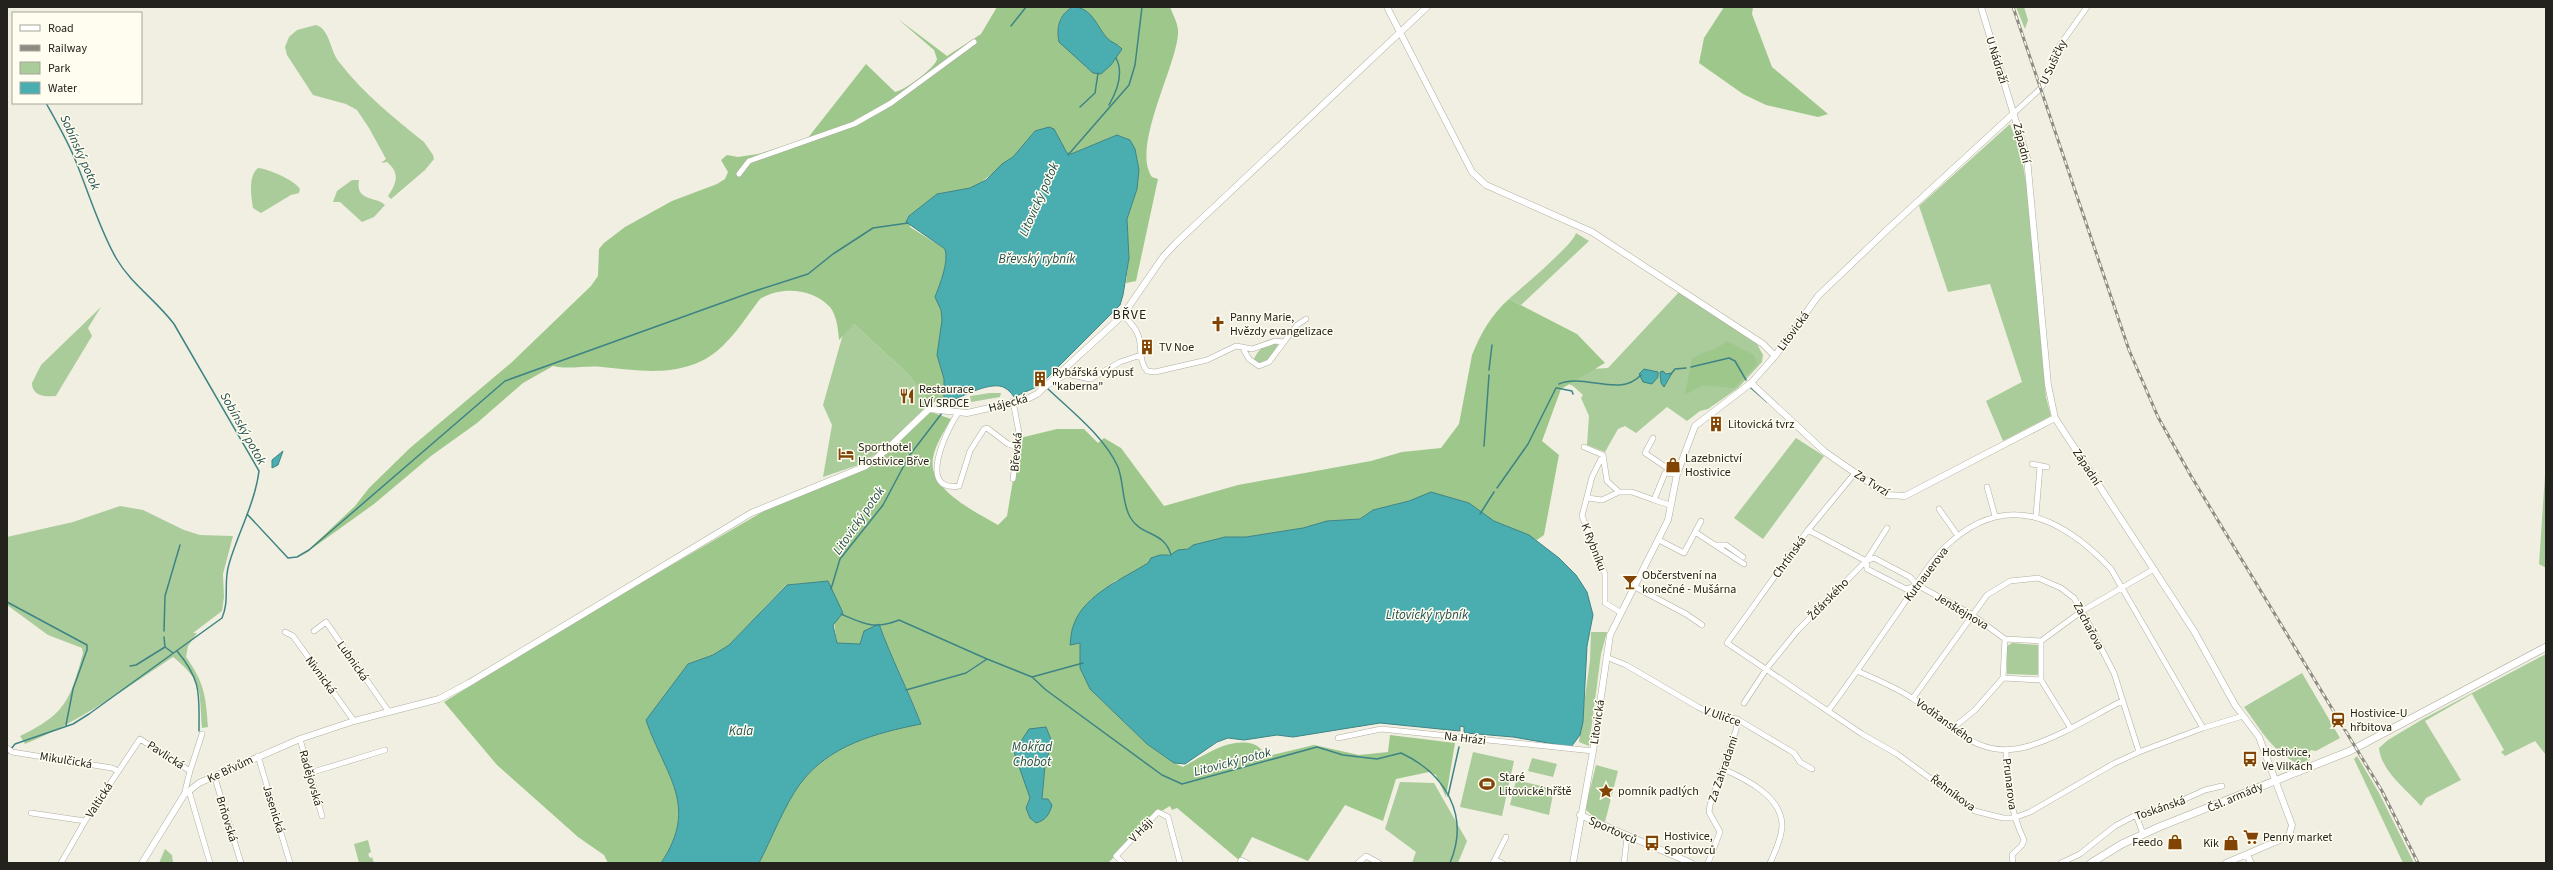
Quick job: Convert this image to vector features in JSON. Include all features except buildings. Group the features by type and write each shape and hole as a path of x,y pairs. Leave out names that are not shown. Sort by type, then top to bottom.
{"main road":[{"name":"Čsl. armády","path":"2092,863 2122,844 2143,834 2350,751 2464,689 2546,647"}],"street":[{"path":"1387,7 1472,172 1478,179 1592,232 1763,344 1774,356"},
{"name":"Hájecká","path":"439,699 469,683 751,513 866,466 884,452 924,411 933,408 958,413 1030,398 1047,385 1123,315 1169,250 1224,200 1427,7"},
{"name":"U Nádraží","path":"1981,7 2014,113"},
{"name":"U Sušičky","path":"2014,113 2040,89 2046,80 2060,45 2087,7"},
{"path":"739,174 750,161 854,124 885,107 974,42"},
{"name":"Litovická","path":"1573,863 1580,815 1593,752 1610,635 1620,612 1635,587 1668,520 1676,474 1695,426 1751,383 1774,356 1818,296 1888,229 2014,113"},
{"name":"Západní","path":"2014,113 2027,158 2048,385 2055,418 2194,631 2243,716 2259,737 2292,825 2289,836 2247,854"},
{"path":"1123,315 1134,328 1139,337 1142,365 1147,372 1155,372 1207,360 1236,346 1252,349 1275,341 1284,342"},
{"path":"1242,347 1249,359 1259,366 1269,362 1297,325 1306,319"},
{"path":"1047,385 1067,374 1090,379 1120,362 1141,355"},
{"name":"Za Tvrzí","path":"1751,383 1826,452 1888,495 1905,496 2055,418"},
{"name":"Břevská","path":"1013,401 1019,433 1013,479"},
{"path":"958,413 951,423 936,461 940,482 944,486 949,488 959,486 970,451 984,429 987,428 1008,444 1018,447"},
{"path":"1653,438 1645,453 1676,474"},
{"path":"1584,448 1604,455 1607,481 1619,492"},
{"name":"K Rybníku","path":"1604,455 1592,476 1588,498 1582,516 1605,574 1605,603 1620,612"},
{"path":"2032,464 2047,467"},
{"path":"2036,516 2040,466"},
{"path":"1654,500 1659,484 1665,473 1676,474"},
{"name":"Chrtínská","path":"1727,644 1808,530 1855,473"},
{"path":"1987,487 1995,516"},
{"path":"1588,498 1602,500 1619,492 1632,492 1670,505"},
{"path":"1939,509 1958,536"},
{"name":"Kutnauerova","path":"1828,711 1944,548 1958,536 1978,523 1995,516 2036,516 2067,530 2091,547 2112,569 2203,728"},
{"path":"1659,540 1684,553 1701,521"},
{"name":"Žďárského","path":"1744,703 1767,668 1797,631 1866,561 1887,528"},
{"name":"Jenštejnova","path":"1808,530 1866,561 1874,558 1910,577 1917,585 1970,614 2005,639"},
{"path":"1695,532 1744,564"},
{"path":"1716,545 1726,545 1743,557"},
{"name":"Jenštejnova","path":"1866,561 1867,568 1906,589 1917,585"},
{"path":"1953,728 1974,710 2003,678 2005,639 2041,642 2082,611 2124,588 2154,569"},
{"name":"Zachařova","path":"1913,698 1970,614 1987,595 1999,586 2025,578 2050,581 2062,588 2074,598 2082,611 2114,673 2139,752"},
{"path":"1635,587 1686,614 1702,625"},
{"name":"Lubnická","path":"314,631 326,622 389,712"},
{"name":"Nivnická","path":"285,632 292,636 354,721"},
{"path":"2041,642 2041,680 2070,727"},
{"name":"Řehníkova","path":"1727,644 1767,668 1828,711 1910,762 1975,811 2002,818 2014,818 2030,812 2107,767 2139,752 2203,728 2243,716"},
{"name":"V Uličce","path":"1606,657 1626,665 1710,713 1737,718 1794,753 1800,762 1812,770"},
{"name":"Vodňanského","path":"1857,671 1913,698 1966,739 1992,750 2006,750 2028,746 2122,701"},
{"path":"2003,678 2041,680"},
{"name":"Ke Břvům","path":"142,863 186,793 214,775 300,739 354,721 439,699"},
{"name":"Za Zahradami","path":"1708,863 1719,838 1718,826 1709,812 1736,730 1737,718"},
{"name":"Na Hrázi","path":"1338,738 1363,731 1387,730 1593,752"},
{"path":"190,771 202,734"},
{"name":"Pavlická","path":"140,739 190,771 186,793"},
{"name":"Valtická","path":"61,863 85,821 140,739"},
{"name":"Radějovská","path":"300,739 322,816"},
{"name":"Mikulčická","path":"7,748 12,752 112,768 118,771"},
{"path":"310,773 385,750"},
{"name":"Prunarova","path":"2006,750 2007,779 2014,818"},
{"name":"Jasenická","path":"258,756 290,863"},
{"path":"1723,769 1760,789 1780,815 1780,839 1770,863"},
{"name":"Brňovská","path":"214,775 241,863"},
{"name":"Toskánská","path":"2061,863 2080,854 2115,826 2136,815 2165,808 2205,790 2222,786"},
{"path":"186,793 210,863"},
{"name":"V Háji","path":"1123,863 1116,856 1158,812 1168,817 1180,863"},
{"path":"31,813 85,821"},
{"name":"Sportovců","path":"1580,815 1683,862 1691,863"},
{"path":"2136,815 2143,834"},
{"path":"2013,863 2012,855 2022,845 2024,840 2014,818"},
{"path":"1502,863 1494,861 1506,837"},
{"path":"1624,863 1627,837"},
{"path":"2226,863 2247,854 2251,863"},
{"path":"1358,863 1366,856 1379,863"},
{"path":"1240,863 1241,860 1247,863"}],"green space":[{"path":"997,7 1073,7 1069,9 1061,18 1058,26 1058,35 1087,68 1120,46 1108,39 1083,11 1077,7 1170,7 1177,24 1178,34 1170,66 1150,128 1147,147 1147,164 1152,177 1158,179 1136,281 1126,283 1129,258 1127,219 1137,189 1130,140 1117,135 1071,154 1067,153 1052,128 1035,131 1013,157 979,184 970,188 937,194 909,216 910,227 945,249 946,254 945,266 935,297 941,310 942,320 937,355 944,379 944,400 930,403 908,374 854,324 839,340 837,323 834,314 830,307 823,301 814,296 796,291 777,292 760,299 735,333 717,351 704,360 691,365 662,371 596,367 565,368 553,366 523,383 477,423 431,456 374,504 303,555 355,506 369,488 410,448 511,363 591,286 598,276 599,249 604,243 625,227 672,201 717,184 725,179 728,172 721,160 727,155 738,157 758,154 807,139 866,64 895,92 905,88 919,78 935,63 937,59 934,50 898,19 947,56 981,34"},
{"path":"1724,7 1753,7 1752,14 1772,67 1828,114 1818,117 1766,105 1743,94 1699,63 1704,38"},
{"path":"2016,7 2024,7 2028,20 2025,29"},
{"path":"316,25 321,27 324,31 336,57 348,73 379,105 424,142 433,155 434,159 425,170 391,199 388,196 396,178 394,170 387,162 381,163 386,159 357,110 346,104 313,95 287,55 285,47 289,37 297,30"},
{"path":"2010,124 2021,153 2027,188 2046,397 2051,416 2003,441 1986,401 2022,382 1990,284 1948,292 1919,206"},
{"path":"258,168 275,173 292,182 300,189 299,193 291,195 261,213 253,208 251,192 251,181"},
{"path":"352,180 359,180 360,192 363,195 385,205 374,217 362,222 340,202 333,202 337,191"},
{"path":"1576,233 1589,241 1521,305 1509,299 1557,256 1573,239"},
{"path":"1680,291 1757,344 1763,355 1762,362 1738,388 1708,409 1700,411 1687,421 1667,407 1636,433 1625,426 1618,429 1605,452 1587,445 1589,416 1581,398 1583,395 1573,386 1558,379 1591,369 1608,368"},
{"path":"1509,299 1577,334 1605,363 1561,389 1542,441 1559,455 1544,535 1537,540 1494,521 1469,503 1431,492 1409,501 1373,510 1360,519 1325,522 1303,528 1246,537 1225,537 1167,555 1160,555 1135,573 1115,581 1102,594 1091,599 1070,645 1080,643 1080,668 1090,689 1147,744 1174,763 1183,767 1216,749 1235,743 1255,745 1268,756 1314,745 1359,755 1388,752 1390,735 1455,743 1446,797 1436,775 1429,772 1396,779 1383,821 1345,805 1308,861 1252,837 1239,860 1177,808 1172,810 1170,806 1160,812 1108,863 759,863 778,822 794,793 800,784 825,759 839,750 871,736 921,723 879,624 860,644 837,643 828,581 786,585 729,645 713,655 688,664 646,720 675,791 678,807 678,824 672,842 661,863 608,863 604,855 578,837 497,765 444,702 591,612 769,508 867,468 925,414 931,412 951,419 934,453 933,469 938,480 955,498 998,525 1007,516 1020,438 1057,429 1084,429 1098,443 1104,438 1121,448 1164,506 1238,485 1371,461 1402,452 1441,448 1459,424 1472,355 1475,347 1487,325","holes":["1052,742 1045,766 1042,799 1026,808"]},
{"path":"101,307 88,328 92,336 56,396 44,396 34,391 32,383 41,365"},
{"path":"854,324 908,374 930,403 882,450 858,465 823,477 832,425 823,405 843,334"},
{"path":"1727,341 1754,355 1757,364 1734,388 1703,385 1685,395 1692,358"},
{"path":"1276,343 1278,345 1267,362 1260,364 1249,358 1254,359 1262,348"},
{"path":"1001,393 1000,397 971,402 970,396"},
{"path":"1796,438 1824,456 1763,539 1734,518"},
{"path":"2546,461 2546,568 2539,564"},
{"path":"120,506 143,510 184,530 200,535 233,536 223,574 224,597 222,611 193,633 197,633 188,646 186,657 197,674 203,690 208,727 202,728 200,696 195,681 190,673 173,657 83,715 64,726 25,744 20,736 47,720 64,704 74,683 83,653 82,648 48,635 7,605 7,537 73,522"},
{"path":"1591,632 1607,632 1601,654 1589,746 1579,742 1590,660"},
{"path":"2012,643 2039,645 2039,673 2037,675 2007,674 2007,646"},
{"path":"2546,654 2546,755 2535,741 2505,756 2501,752 2504,750 2472,694 2425,721 2461,780 2426,798 2421,806 2389,772 2384,765 2379,748 2388,740 2423,719"},
{"path":"2302,673 2340,738 2316,751 2311,750 2308,754 2310,760 2298,764 2281,753 2274,746 2244,707"},
{"name":"Staré Litovické hřště","path":"1473,752 1514,761 1502,816 1460,807"},
{"path":"2357,756 2379,793 2414,863 2403,863 2354,759"},
{"path":"1532,758 1557,764 1553,777 1528,771"},
{"path":"1596,765 1618,771 1605,822 1594,817 1585,809"},
{"path":"1516,780 1554,789 1549,815 1510,805"},
{"path":"1400,782 1434,783 1467,841 1458,863 1412,863 1416,852 1385,829"},
{"path":"368,840 371,852 368,854 370,858 372,857 374,863 359,863 354,844"},
{"path":"165,849 172,855 173,863 159,863"}],"water":[{"path":"1073,7 1085,10 1093,18 1103,34 1122,49 1111,65 1101,74 1093,73 1059,42 1058,27 1062,17 1064,13"},
{"name":"Břevský rybník","path":"1049,127 1054,129 1067,153 1071,154 1117,135 1130,140 1135,149 1139,170 1137,189 1127,219 1129,258 1120,305 1045,380 1041,377 1038,382 1041,385 1014,397 1005,388 993,386 985,387 950,402 944,400 944,379 937,355 942,320 941,310 935,297 945,266 945,249 906,222 909,216 937,194 970,188 986,180 1002,164 1013,157 1035,131"},
{"path":"1644,369 1658,372 1658,377 1652,384 1643,382 1639,374"},
{"path":"1663,371 1666,374 1672,373 1664,387 1661,383 1660,372"},
{"path":"283,451 278,465 272,468 272,460"},
{"name":"Litovický rybník","path":"1431,492 1469,503 1494,521 1529,535 1559,558 1576,575 1587,592 1593,615 1587,646 1583,722 1580,735 1571,747 1513,737 1466,733 1464,732 1464,727 1460,726 1460,731 1380,723 1293,737 1277,735 1244,740 1228,738 1217,742 1185,764 1174,763 1147,744 1090,689 1080,668 1080,643 1070,645 1074,624 1086,604 1095,596 1148,563 1151,558 1160,555 1170,555 1178,550 1188,549 1193,545 1225,537 1246,537 1303,528 1327,521 1360,519 1373,510 1409,501"},
{"name":"Kala","path":"828,581 843,613 833,625 837,643 860,644 864,631 879,624 921,724 887,732 854,743 825,759 800,784 794,793 778,822 759,863 661,863 672,842 678,824 678,807 675,791 646,720 688,664 713,655 729,645 787,585"},
{"name":"Mokřad Chobot","path":"1046,727 1052,742 1045,766 1042,799 1048,799 1052,805 1047,817 1036,823 1030,818 1026,808 1030,798 1014,752 1029,729"}],"waterway":[{"path":"1011,26 1026,7"},
{"name":"Litovický potok","path":"1068,155 1129,85 1135,65 1142,7"},
{"path":"1109,105 1115,94 1119,76 1116,58"},
{"path":"1080,107 1095,93 1098,73"},
{"name":"Sobínský potok","path":"7,754 15,744 73,724 89,714 222,618 226,605 227,571 254,495 259,471 174,324 136,284 116,258 98,221 71,150 47,104"},
{"path":"247,514 288,558 297,557 309,550 505,381 752,292 808,274 833,254 873,228 908,223"},
{"path":"1489,370 1492,345"},
{"path":"1691,367 1729,358 1735,361 1746,380"},
{"path":"1671,374 1675,369 1686,368"},
{"path":"1484,446 1489,375"},
{"path":"1559,384 1569,381 1579,381 1623,385 1632,382 1641,375"},
{"path":"1039,380 1045,385"},
{"path":"1047,388 1096,434 1118,467 1127,511 1130,517 1140,528 1163,541 1168,547 1171,555"},
{"path":"1497,488 1528,444 1556,388"},
{"path":"1557,388 1572,391 1573,394"},
{"path":"1751,388 1767,402"},
{"name":"Litovický potok","path":"946,408 951,400"},
{"name":"Litovický potok","path":"831,589 840,559 883,505 909,456 942,413"},
{"path":"1480,514 1494,492"},
{"path":"164,631 165,596 180,545"},
{"path":"7,602 87,645 87,650 73,689 66,725"},
{"path":"841,614 856,621 876,625 883,625 899,620 987,659"},
{"path":"164,637 165,647 173,653"},
{"path":"130,666 136,665 165,647"},
{"path":"177,651 191,671 195,680 199,697 199,731"},
{"name":"Litovický potok","path":"906,690 966,673 987,659 1032,677 1046,690 1162,775 1182,784 1317,747 1343,755 1377,759 1401,753 1417,762 1430,772 1442,785 1450,798 1455,813 1457,829 1455,846 1450,863"},
{"name":"Litovický potok","path":"1032,677 1083,663"},
{"name":"Litovický potok","path":"1448,796 1459,747"}],"railway":[{"path":"2013,7 2129,350 2158,417 2191,476 2382,791 2418,863"}],"place":[{"name":"Panny Marie, Hvězdy evangelizace","path":"1218,324"},
{"name":"TV Noe","path":"1147,347"},
{"name":"Rybářská výpusť \"kaberna\"","path":"1040,379"},
{"name":"Restaurace LVÍ SRDCE","path":"907,396"},
{"name":"Litovická tvrz","path":"1716,424"},
{"name":"Sporthotel Hostivice Břve","path":"846,454"},
{"name":"Lazebnictví Hostivice","path":"1673,465"},
{"name":"Občerstvení na konečné - Mušárna","path":"1630,582"},
{"name":"Hostivice-U hřbitova","path":"2338,720"},
{"name":"Hostivice, Ve Vilkách","path":"2250,759"},
{"name":"Staré Litovické hřště","path":"1487,784"},
{"name":"pomník padlých","path":"1606,791"},
{"name":"Penny market","path":"2251,837"},
{"name":"Feedo","path":"2175,842"},
{"name":"Hostivice, Sportovců","path":"1652,843"},
{"name":"Kik","path":"2231,843"}],"district":[{"name":"BŘVE","path":"1130,314"}]}
